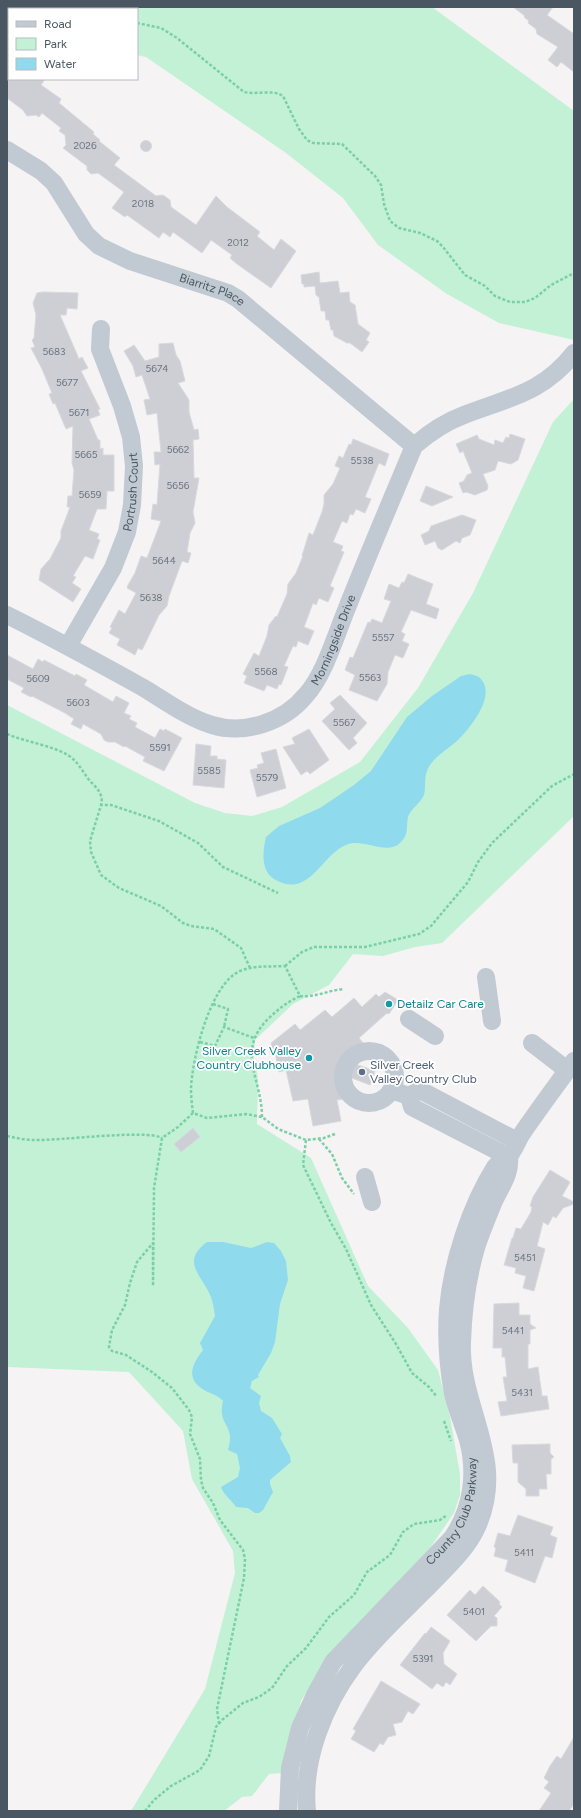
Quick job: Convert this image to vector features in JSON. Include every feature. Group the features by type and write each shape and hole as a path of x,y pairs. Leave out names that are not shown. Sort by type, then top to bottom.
{"street":[{"name":"Biarritz Place","path":"7,150 41,171 54,183 86,234 99,246 130,261 228,294 238,299 414,446"},
{"name":"Portrush Court","path":"68,646 113,568 123,545 132,505 134,466 131,437 120,398 100,349 100,329"},
{"path":"414,446 438,428 463,415 511,399 532,390 551,378 574,353"},
{"name":"Morningside Drive","path":"7,615 68,646 210,725 221,728 242,729 263,724 279,716 303,698 316,680 334,642 414,446"},
{"path":"486,977 492,1021"},
{"path":"409,1019 435,1036"},
{"path":"532,1043 571,1066"},
{"name":"Country Club Parkway","path":"288,1811 293,1755 305,1715 333,1662 363,1642 453,1549 452,1538 463,1520 472,1489 472,1465 467,1439 454,1394 449,1363 448,1322 460,1280 462,1240 475,1207 495,1167 513,1149 571,1066"},
{"path":"391,1090 409,1096 420,1090 442,1102 513,1149"},
{"path":"409,1096 412,1106 431,1117 513,1149"},
{"path":"431,1117 442,1102"},
{"path":"364,1177 372,1200"},
{"name":"Country Club Parkway","path":"307,1811 307,1789 311,1758 323,1719 341,1685 354,1665 363,1642"}],"path":[{"path":"138,24 161,28 177,38 244,92 256,94 280,93 283,96 299,129 307,140 313,143 342,144 375,176 381,185 384,204 390,221 399,228 420,233 437,241 465,275 485,286 495,296 510,302 525,302 535,298 551,285 574,272"},
{"path":"7,734 28,742 60,751 73,758 98,790 103,800 90,841 91,852 101,875 119,888 161,906 182,923 191,926 214,929 241,948 250,968"},
{"path":"219,1724 217,1709 244,1578 245,1559 243,1550 220,1520 203,1488 200,1459 190,1434 192,1417 189,1410 172,1388 152,1372 126,1354 112,1351 109,1346 112,1330 125,1305 137,1262 153,1243 153,1286 154,1188 162,1138 178,1128 193,1113 191,1089 200,1042 212,1004 225,982 239,972 250,968 285,966 302,952 314,947 365,947 419,934 435,922 468,882 478,862 492,843 552,786 574,774"},
{"path":"101,805 111,804 158,822 198,843 223,867 278,893"},
{"path":"285,966 300,996"},
{"path":"262,1117 251,1046 261,1027 288,1001 300,996 308,997 331,990 344,989"},
{"path":"200,1042 215,1046 224,1027 228,1009 212,1004"},
{"path":"224,1027 254,1038"},
{"path":"193,1113 207,1118 246,1114 262,1117 278,1129 306,1140 319,1139 335,1134"},
{"path":"7,1136 33,1140 135,1135 153,1135 162,1138"},
{"path":"319,1139 332,1154 342,1178 352,1192 356,1196 372,1200"},
{"path":"306,1140 303,1164 331,1223 346,1249 371,1305 396,1344 412,1373 429,1387 439,1401"},
{"path":"444,1417 467,1439"},
{"path":"145,1811 154,1800 171,1786 200,1770 209,1756 216,1727 243,1703 259,1697 272,1688 286,1666 306,1648 328,1617 354,1595 367,1572 390,1555 403,1532 414,1524 440,1520 450,1510"}],"green space":[{"path":"26,7 432,7 574,111 574,340 499,323 447,294 378,245 343,198 286,153 146,57 138,55 138,8"},
{"path":"574,399 574,816 442,943 415,947 383,956 353,954 329,985 293,1004 255,1040 254,1057 258,1078 257,1124 311,1158 368,1286 408,1328 438,1370 450,1417 460,1474 460,1495 454,1513 430,1548 327,1661 301,1701 282,1773 269,1774 252,1796 242,1797 224,1811 131,1811 205,1689 235,1573 233,1551 192,1479 183,1431 129,1372 7,1367 7,705 195,803 225,813 252,816 282,807 360,762 418,688 473,593 553,422"}],"water":[{"path":"470,674 480,678 485,686 486,694 484,702 470,727 464,734 437,757 429,766 426,774 424,795 421,801 409,814 404,839 395,846 389,848 360,843 346,845 329,857 314,874 306,880 296,884 286,884 274,879 266,870 264,860 266,837 279,826 320,808 354,785 371,771 407,717 432,696 461,676"},
{"path":"207,1242 223,1242 251,1248 267,1242 274,1243 281,1251 286,1261 288,1280 280,1304 275,1342 271,1353 258,1375 259,1377 252,1381 250,1388 261,1396 259,1403 261,1411 272,1418 282,1434 280,1438 290,1456 291,1462 270,1480 273,1492 263,1510 259,1513 255,1513 248,1508 236,1507 226,1496 221,1487 238,1477 240,1468 237,1454 228,1450 230,1437 222,1413 223,1401 219,1397 198,1386 192,1376 193,1366 203,1350 200,1343 215,1316 211,1297 196,1269 194,1262 195,1256 199,1249"}],"building":[{"path":"513,7 553,7 547,15 574,34 574,72 561,62 557,67 548,60 558,47 537,34 536,29 528,23 529,21 524,17 525,16"},
{"path":"7,79 44,80 41,85 61,99 59,103 94,132 93,134 100,140 99,141 120,158 114,165 156,196 163,195 170,200 171,207 196,225 216,196 227,207 260,232 257,236 274,250 281,239 296,251 271,288 237,264 230,258 232,255 211,240 202,253 173,232 170,237 163,232 159,238 127,215 125,217 112,208 124,192 98,173 91,174 87,170 87,166 63,148 66,145 65,135 59,131 61,128 42,113 39,117 36,115 27,116 23,110 7,98"},
{"path":"146,140 150,142 152,146 150,150 146,152 142,150 140,146 142,142"},
{"path":"319,272 320,283 338,281 340,293 349,292 350,302 355,305 358,324 370,333 366,340 369,342 362,352 350,343 347,343 334,336 329,320 326,320 325,311 321,311 319,297 316,295 315,286 304,287 304,284 302,284 301,275"},
{"path":"37,293 78,293 77,309 67,308 66,315 60,315 79,359 82,357 88,368 81,371 100,409 98,410 100,415 89,419 98,440 100,440 100,449 103,448 103,455 114,455 114,491 107,491 106,509 97,509 89,530 99,534 97,539 100,540 93,559 85,556 73,576 76,577 72,583 81,589 73,602 39,580 41,569 50,559 61,538 61,531 70,507 67,507 68,496 72,496 74,470 72,463 73,426 66,429 55,403 53,404 49,394 52,393 31,348 35,347 32,340 34,338 36,315 33,303"},
{"path":"173,343 176,355 180,361 185,381 178,383 189,400 189,412 194,430 198,429 199,439 193,440 194,478 199,478 193,512 195,523 190,533 187,552 191,553 188,563 182,561 169,596 167,606 159,615 142,650 138,648 135,655 117,645 120,639 109,633 112,628 110,627 119,610 125,614 136,593 127,588 128,585 135,573 141,556 147,558 161,521 151,519 153,504 157,505 160,464 155,465 154,452 161,452 157,413 147,415 144,400 150,399 142,375 136,377 133,366 124,351 134,345 145,361 159,357 159,344"},
{"path":"510,434 525,439 518,460 511,464 498,461 495,470 483,474 488,486 487,490 475,495 466,492 463,493 459,483 464,481 467,475 472,473 463,451 460,453 456,444 477,435 479,439 494,445 495,440 503,443 506,437 509,438"},
{"path":"353,439 389,454 385,466 379,463 365,497 371,499 365,513 356,509 353,515 350,514 347,523 342,521 333,542 343,546 341,551 344,552 330,586 334,588 328,602 319,598 316,605 313,603 304,627 314,631 308,645 298,641 296,647 293,646 284,666 288,667 281,685 279,684 277,689 267,685 264,691 244,683 247,676 243,674 254,653 259,656 267,636 269,625 276,616 277,617 287,594 288,584 296,573 303,556 309,533 313,535 322,512 324,495 333,484 340,468 335,466 339,456 343,458 349,444 351,445"},
{"path":"426,486 453,497 432,506 420,501"},
{"path":"462,515 476,520 470,535 462,538 460,543 456,541 442,550 438,548 435,541 425,545 421,535 429,531 431,526"},
{"path":"408,574 433,584 426,604 439,609 436,619 411,610 401,632 405,634 402,641 409,644 403,658 395,655 388,672 387,684 377,701 349,690 355,675 345,670 350,657 353,658 368,622 370,623 372,619 382,623 391,601 384,599 389,584 399,588 402,582 404,583"},
{"path":"7,655 33,669 38,659 43,662 44,660 75,676 76,674 87,680 84,685 113,702 116,696 129,703 124,713 131,716 129,719 137,723 135,727 155,738 160,729 164,731 165,729 182,738 164,771 143,761 145,757 125,746 124,747 115,742 108,742 104,740 101,734 83,724 81,729 71,724 74,719 65,713 21,692 24,688 7,679"},
{"path":"340,695 367,723 353,738 357,743 349,750 322,721 335,709 330,703"},
{"path":"309,729 329,760 310,774 307,771 301,775 283,747 295,744 292,738"},
{"path":"196,744 211,746 210,756 217,756 217,759 226,760 224,788 193,785"},
{"path":"276,749 286,788 257,797 250,770 258,768 257,765 264,763 261,753"},
{"name":"Silver Creek Valley Country Clubhouse","path":"385,992 398,1000 389,1014 387,1013 359,1038 363,1043 344,1060 375,1071 370,1085 339,1073 344,1099 337,1100 341,1121 313,1126 308,1099 293,1101 286,1070 279,1072 275,1052 273,1052 271,1043 295,1024 300,1030 325,1010 332,1017 354,998 362,1007 376,994 379,997"},
{"path":"193,1128 200,1137 181,1152 174,1144"},
{"path":"550,1170 570,1182 562,1196 574,1202 574,1204 563,1208 556,1218 553,1216 548,1225 543,1222 537,1246 545,1249 534,1291 523,1288 526,1276 515,1273 516,1268 504,1265 516,1228 521,1229 531,1212 532,1207 530,1206 533,1197"},
{"path":"519,1303 519,1315 530,1315 530,1324 536,1328 530,1330 530,1344 528,1344 528,1369 538,1367 542,1396 547,1396 549,1409 501,1416 498,1402 507,1401 503,1377 507,1377 505,1357 502,1357 502,1348 493,1348 494,1304"},
{"path":"550,1444 550,1453 554,1457 551,1459 551,1474 546,1474 547,1489 539,1489 539,1496 526,1496 526,1489 518,1482 518,1463 513,1463 512,1445"},
{"path":"518,1515 553,1527 550,1535 557,1538 552,1558 545,1556 535,1583 505,1571 508,1560 494,1556 496,1548 494,1547 498,1533 510,1536"},
{"path":"483,1586 500,1602 499,1604 502,1607 494,1616 497,1618 497,1626 491,1626 476,1641 447,1615 470,1590 475,1595"},
{"path":"431,1627 450,1641 443,1653 444,1664 457,1674 450,1685 446,1682 443,1687 437,1683 432,1689 400,1665"},
{"path":"381,1681 420,1704 413,1714 408,1711 402,1722 393,1724 396,1735 388,1737 383,1745 380,1743 374,1752 351,1739 356,1731 353,1729"},
{"path":"574,1737 574,1804 569,1811 539,1811 551,1793 544,1788 549,1782 544,1778 557,1756 561,1759"}],"place":[{"name":"Detailz Car Care","path":"389,1004"},
{"name":"Silver Creek Valley Country Clubhouse","path":"309,1058"},
{"name":"Silver Creek Valley Country Club","path":"362,1072"}]}
